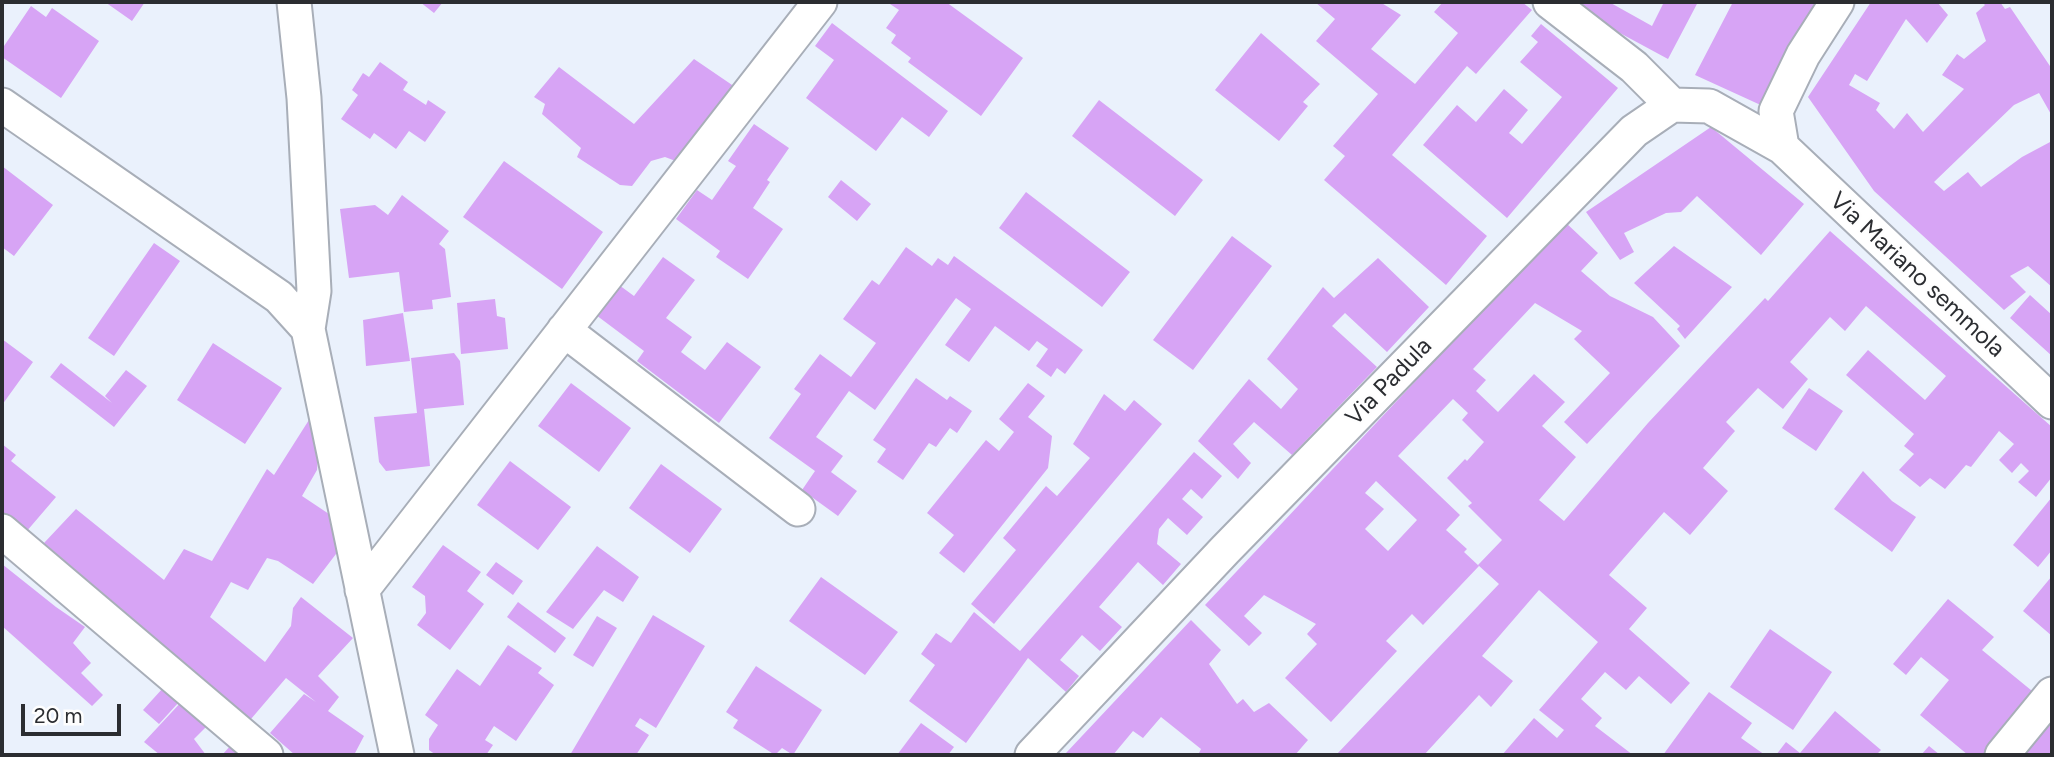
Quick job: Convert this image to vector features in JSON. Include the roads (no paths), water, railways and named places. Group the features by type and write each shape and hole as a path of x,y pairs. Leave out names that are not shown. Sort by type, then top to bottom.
{"street":[{"path":"294,2 304,98 314,291 308,329 397,755"},
{"path":"362,590 820,2"},
{"path":"1550,2 1634,67 1672,105 1709,106 1782,147"},
{"path":"1782,147 1776,111 1803,55 1837,2"},
{"path":"2,105 279,298 308,329"},
{"name":"Via Padula","path":"1032,755 1225,550 1634,131 1672,105"},
{"name":"Via Mariano semmola","path":"1782,147 2052,402"},
{"path":"564,330 798,509"},
{"path":"2,531 266,755"},
{"path":"2001,755 2052,694"}]}
